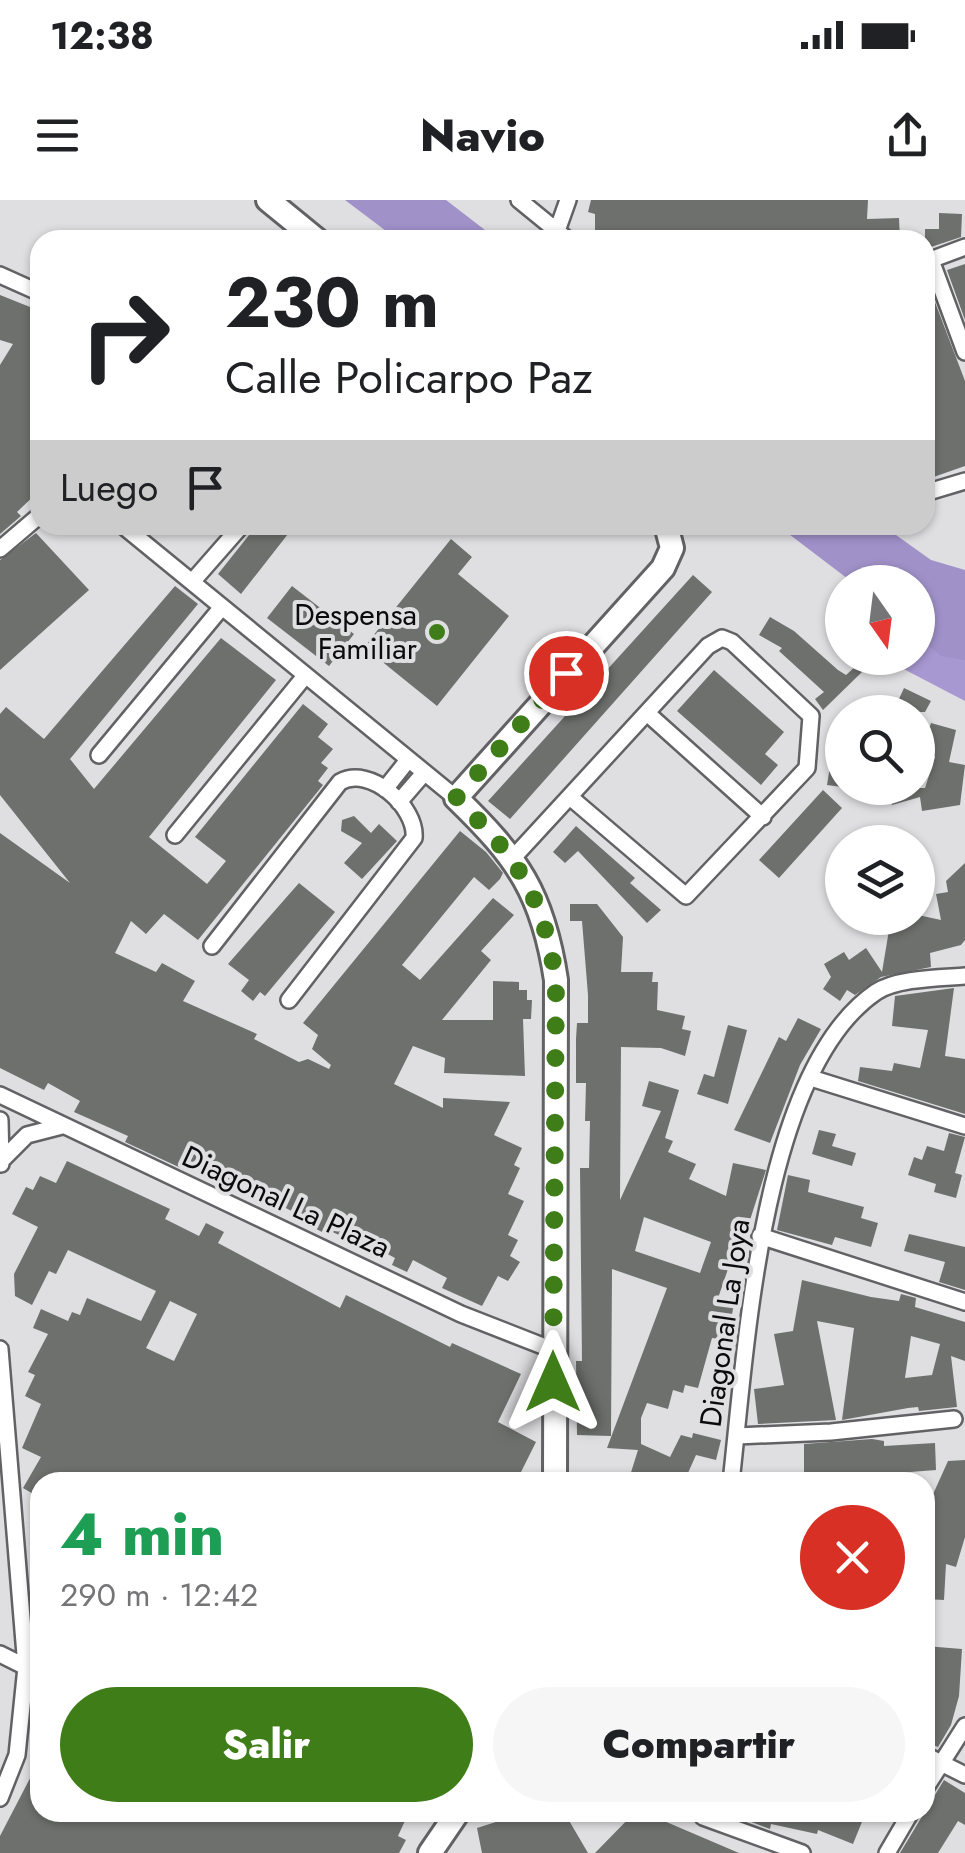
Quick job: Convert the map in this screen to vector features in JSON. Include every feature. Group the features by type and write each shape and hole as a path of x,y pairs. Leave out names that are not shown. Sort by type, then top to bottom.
{"street":[{"path":"268,200 299,230"},
{"path":"519,200 555,230"},
{"path":"563,230 568,200"},
{"path":"935,258 965,247"},
{"path":"0,275 30,288"},
{"path":"935,278 965,352"},
{"path":"935,490 965,480"},
{"path":"0,549 30,523"},
{"path":"134,535 456,798 512,859 542,909 556,980 554,1472"},
{"path":"192,582 233,535"},
{"path":"456,798 663,568 672,548 669,535"},
{"path":"100,755 222,607"},
{"path":"512,859 708,646 722,638 732,642 811,716 807,768 686,896 570,797"},
{"path":"174,836 306,676"},
{"path":"647,713 764,817"},
{"path":"385,789 408,760"},
{"path":"399,802 424,773"},
{"path":"212,946 340,782 357,778 385,789 399,802 415,831 410,845 288,1000"},
{"name":"Diagonal La Joya","path":"732,1472 760,1236 795,1117 812,1078 842,1020 880,989 965,976"},
{"path":"812,1078 965,1126"},
{"name":"Diagonal La Plaza","path":"0,1095 460,1314 552,1350"},
{"path":"0,1120 1,1163"},
{"path":"1,1163 27,1135 63,1126"},
{"path":"760,1236 965,1302"},
{"path":"0,1349 6,1509 26,1667 20,1742 0,1798"},
{"path":"736,1436 831,1432 954,1419"},
{"path":"0,1654 26,1667"},
{"path":"935,1756 965,1726"},
{"path":"935,1759 965,1775"},
{"path":"430,1853 451,1822"},
{"path":"716,1822 802,1853"},
{"path":"888,1853 905,1822"}],"shaded area":[{"path":"345,200 446,200 485,230 385,230"},
{"path":"790,535 896,535 931,560 965,570 965,660 941,656 935,651 935,565 830,565"},
{"path":"935,636 965,643 965,701 915,675 935,675"}],"building":[{"path":"591,200 868,200 867,219 899,218 900,230 595,230 595,214 588,212"},
{"path":"939,213 962,214 961,237 935,246 935,230 925,229 939,229"},
{"path":"965,264 965,320 947,270"},
{"path":"0,295 30,307 30,500 17,512 21,516 0,534 0,365 13,344 0,340"},
{"path":"935,302 965,381 965,466 935,476"},
{"path":"38,535 89,590 0,670 0,560"},
{"path":"249,535 287,535 241,594 218,574"},
{"name":"Despensa Familiar","path":"451,539 472,557 458,574 509,616 437,706 364,647"},
{"path":"693,575 712,592 510,819 488,801"},
{"path":"175,586 198,604 70,759 94,789 221,638 276,680 149,837 207,884 226,861 195,837 303,704 328,724 318,737 333,749 321,763 328,768 318,781 323,785 198,940 164,914 146,934 131,921 115,953 156,972 162,963 195,981 183,1001 257,1034 254,1039 299,1062 308,1059 329,1069 331,1065 312,1049 318,1035 303,1023 460,831 486,852 503,873 500,879 489,890 474,877 402,965 420,980 493,898 514,915 481,951 491,960 442,1020 493,1020 493,981 519,982 519,990 527,990 527,1000 532,1000 531,1019 523,1019 525,1076 444,1073 445,1058 413,1046 394,1084 443,1108 443,1098 510,1102 494,1135 522,1148 514,1165 520,1168 508,1194 524,1201 508,1235 518,1240 510,1256 520,1262 508,1281 498,1276 482,1306 442,1288 447,1278 413,1260 407,1272 392,1265 395,1258 361,1240 358,1244 324,1228 322,1232 307,1224 309,1220 274,1202 271,1208 256,1200 261,1190 235,1177 231,1184 193,1165 185,1170 125,1142 128,1136 74,1112 80,1101 48,1083 44,1090 0,1068 0,833 70,883 0,795 0,714 6,707 44,739"},
{"path":"292,586 354,634 329,666 267,618"},
{"path":"770,617 794,631 825,658 825,675 859,675 838,695 825,695 823,710 815,699 824,692 779,651 782,648 759,635"},
{"path":"714,670 784,732 765,754 778,765 761,785 677,711"},
{"path":"935,724 956,730 949,762 965,765 960,805 922,811 921,805 935,805"},
{"path":"823,790 825,805 842,808 779,878 759,860"},
{"path":"354,816 371,833 379,824 397,841 362,879 344,863 362,843 341,831 342,820"},
{"path":"576,826 635,878 630,883 661,910 647,923 578,851 565,863 553,852"},
{"path":"965,863 965,940 961,945 930,953 931,967 881,977 855,995 847,990 840,1001 823,989 831,977 824,964 844,952 849,960 866,948 882,972 888,935 935,935 935,919 941,920 936,894 948,892 946,881"},
{"path":"299,883 335,912 265,996 260,992 253,1001 241,991 249,980 228,964"},
{"path":"570,904 597,904 623,937 621,972 653,972 652,982 658,982 657,1010 685,1016 682,1029 691,1031 685,1056 661,1048 621,1047 620,1200 661,1111 642,1106 649,1081 679,1090 665,1138 673,1141 668,1152 696,1164 689,1179 726,1196 733,1163 766,1170 742,1245 737,1243 717,1301 734,1304 727,1340 712,1338 698,1388 685,1385 683,1393 673,1390 668,1409 647,1403 641,1418 641,1444 670,1457 681,1435 692,1438 693,1433 721,1440 716,1460 696,1455 688,1472 631,1472 638,1450 607,1448 667,1288 612,1269 611,1436 577,1435 576,1361 582,1361 580,1168 589,1168 590,1121 585,1121 586,1083 576,1083 577,1023 588,1023 582,921 570,921","holes":["644,1217 711,1242 700,1273 635,1251"]},
{"path":"954,988 945,1056 965,1059 965,1114 858,1081 860,1067 892,1071 894,1063 920,1068 928,1030 892,1026 895,996"},
{"path":"798,1018 821,1029 800,1065 770,1143 734,1130 779,1037 786,1041"},
{"path":"728,1025 747,1030 728,1104 697,1094 704,1074 714,1077"},
{"path":"819,1130 836,1134 832,1146 856,1153 852,1166 812,1154"},
{"path":"949,1133 965,1137 955,1173 962,1175 956,1198 934,1192 936,1184 908,1175 914,1157 922,1160 927,1146 944,1151"},
{"path":"67,1161 170,1209 165,1219 199,1236 206,1223 224,1232 218,1243 340,1308 346,1295 450,1347 452,1343 521,1374 498,1422 536,1442 521,1472 32,1472 41,1457 22,1448 41,1404 25,1396 35,1375 28,1372 48,1334 33,1328 41,1309 68,1321 72,1312 80,1315 87,1298 141,1321 156,1291 68,1250 56,1274 49,1271 32,1305 15,1296 14,1274 38,1227 12,1214 26,1187 33,1190 40,1176 56,1183","holes":["170,1301 197,1314 174,1361 146,1348"]},
{"path":"788,1175 810,1180 808,1192 864,1207 861,1218 878,1223 871,1247 835,1237 832,1245 777,1230"},
{"path":"909,1234 965,1247 965,1290 939,1282 945,1262 904,1251"},
{"path":"802,1280 871,1297 899,1301 901,1294 916,1298 915,1307 965,1322 965,1361 951,1356 957,1407 919,1411 918,1407 908,1408 842,1420 854,1328 817,1321 836,1420 758,1424 754,1389 784,1385 774,1334 793,1331","holes":["911,1336 940,1344 932,1375 905,1378"]},
{"path":"872,1439 884,1441 884,1446 935,1443 936,1470 804,1472 804,1444"},
{"path":"965,1460 965,1537 956,1567 946,1564 944,1600 935,1600 935,1490 948,1461"},
{"path":"935,1647 962,1649 959,1696 951,1725 938,1747"},
{"path":"30,1778 30,1822 404,1822 398,1836 406,1840 399,1853 0,1853 0,1836"},
{"path":"944,1780 965,1793 965,1825 958,1821 938,1853 900,1853 919,1822 935,1822 935,1795"},
{"path":"496,1822 570,1822 588,1853 482,1853 477,1828"},
{"path":"625,1822 666,1822 739,1853 595,1853"},
{"path":"751,1822 862,1822 853,1844 818,1830 817,1834 771,1824 770,1829"}],"place":[{"name":"Despensa Familiar","path":"437,632"}],"route":[{"path":"553,1382 556,980 552,954 542,909 527,880 482,823 456,798 566,673"}]}
